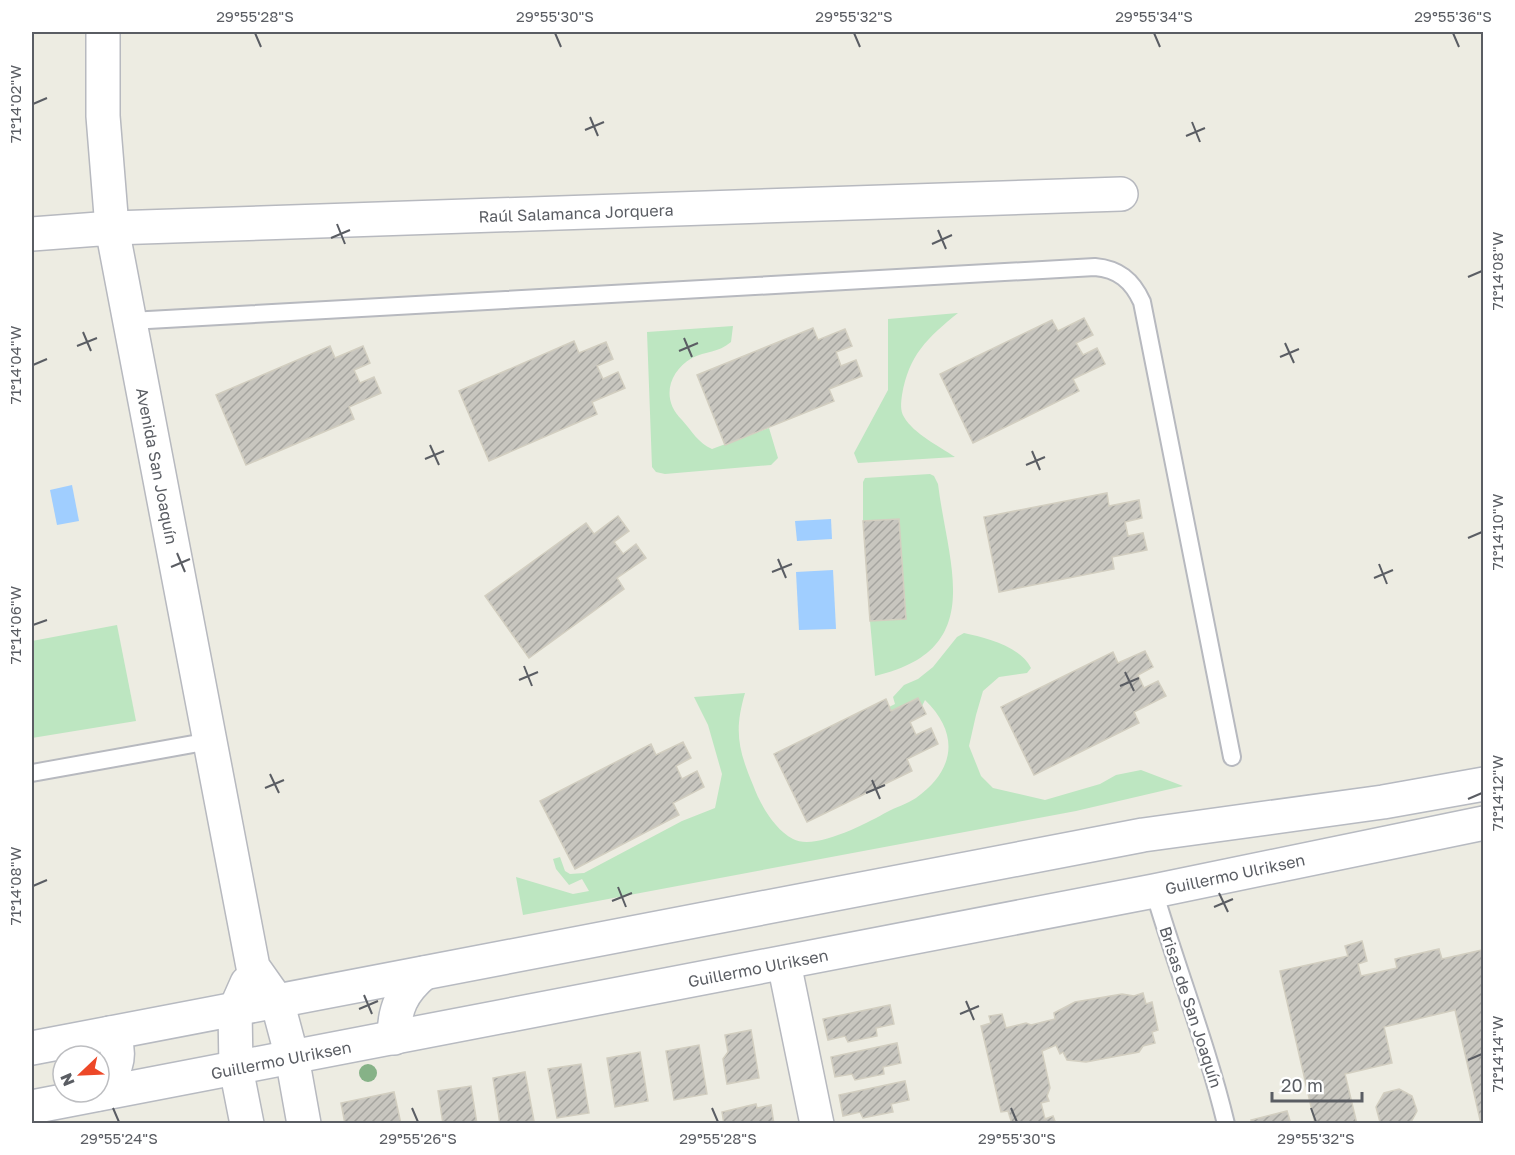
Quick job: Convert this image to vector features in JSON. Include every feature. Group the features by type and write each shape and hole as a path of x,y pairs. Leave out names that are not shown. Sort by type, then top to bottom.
{"main road":[{"name":"Avenida San Joaquín","path":"103,32 102,116 112,228 253,967"},
{"name":"Raúl Salamanca Jorquera","path":"32,234 112,228 1121,194"},
{"path":"32,1048 1143,835 1383,802 1484,784"},
{"name":"Guillermo Ulriksen","path":"111,1092 1154,891 1484,824"},
{"path":"784,963 817,1124"},
{"path":"253,967 277,1001 292,1057 304,1124"},
{"path":"247,1124 236,1068 235,1010 253,967"},
{"path":"394,1038 396,1012 401,996 424,973"},
{"path":"110,1033 116,1045 117,1060 111,1076"},
{"name":"Guillermo Ulriksen","path":"32,1107 51,1103"}],"lane":[{"path":"130,321 1095,267 1116,272 1132,284 1142,302 1232,757"},
{"path":"32,773 210,741"},
{"name":"Brisas de San Joaquín","path":"1154,891 1177,969 1209,1056 1226,1124"}],"green space":[{"path":"958,313 921,348 909,369 901,403 903,415 914,429 955,457 858,463 854,453 888,390 888,319"},
{"path":"733,326 731,342 692,358 677,371 670,387 671,404 696,436 712,449 769,428 778,458 771,465 665,474 656,472 652,467 647,332"},
{"path":"930,474 934,476 938,484 952,574 953,601 947,625 934,647 911,664 875,676 870,621 906,619 899,519 863,521 863,482 865,478"},
{"path":"117,625 136,721 32,738 32,641"},
{"path":"964,633 1002,644 1019,654 1031,668 1027,673 999,677 983,691 969,746 981,776 993,788 1045,800 1100,784 1116,775 1141,770 1183,786 1076,811 523,915 516,877 573,894 589,891 582,879 569,885 556,869 553,859 560,857 565,871 570,874 584,873 682,821 715,808 722,774 708,725 694,697 745,693 739,729 744,761 764,808 774,823 793,839 803,842 827,839 867,823 916,798 939,776 945,764 948,739 944,726 925,700 922,706 918,698 891,711 889,707 895,704 893,697 904,685 918,679 933,667 957,637"}],"water":[{"path":"72,485 79,521 57,525 50,490"},
{"path":"831,519 832,539 797,541 795,521"},
{"path":"833,570 836,629 799,630 796,572"}],"building":[{"path":"1084,318 1093,335 1076,343 1083,355 1097,348 1105,364 1073,379 1079,391 973,443 940,374 1052,320 1058,331"},
{"path":"813,328 818,340 845,329 852,346 836,352 841,366 856,360 862,376 829,389 834,401 725,445 697,375"},
{"path":"574,341 579,353 606,342 613,359 597,366 603,379 618,372 625,388 592,402 597,414 489,461 459,391"},
{"path":"330,346 335,358 363,346 370,363 354,370 360,383 374,377 381,393 349,407 354,419 246,465 216,395"},
{"path":"1107,493 1109,506 1139,500 1142,518 1125,522 1128,536 1143,533 1147,550 1112,557 1114,569 999,592 984,517"},
{"path":"618,516 629,531 614,542 623,554 636,544 646,558 617,578 624,589 529,658 485,596 586,523 594,534"},
{"path":"899,519 906,619 870,621 863,521"},
{"path":"1145,651 1153,667 1138,675 1144,688 1158,681 1166,696 1134,712 1139,723 1034,775 1001,707 1113,652 1118,663"},
{"path":"918,698 926,714 910,722 916,735 931,728 938,744 907,759 912,771 807,822 774,754 886,699 891,711"},
{"path":"683,742 691,758 676,766 682,779 697,771 704,787 673,803 679,815 575,869 540,801 651,744 656,755"},
{"path":"1362,941 1367,961 1358,964 1361,976 1397,968 1395,959 1439,949 1442,959 1482,950 1484,1124 1481,1124 1455,1010 1384,1027 1392,1063 1345,1074 1357,1124 1315,1124 1280,971 1348,956 1345,946"},
{"path":"1143,993 1146,1004 1152,1002 1158,1030 1152,1032 1155,1043 1143,1046 1139,1052 1086,1062 1067,1060 1063,1052 1060,1054 1056,1045 1042,1051 1050,1088 1047,1096 1049,1101 1041,1103 1045,1119 1053,1116 1056,1124 1012,1124 1008,1111 1001,1112 981,1026 991,1023 989,1016 1002,1014 1006,1028 1026,1023 1031,1025 1055,1019 1054,1013 1075,1002"},
{"path":"890,1005 894,1024 876,1028 877,1036 848,1042 845,1036 828,1040 823,1019"},
{"path":"751,1030 759,1078 727,1084 723,1059 728,1052 725,1035"},
{"path":"897,1043 901,1063 883,1067 884,1074 855,1080 852,1074 835,1077 831,1057"},
{"path":"699,1045 707,1094 674,1100 666,1051"},
{"path":"640,1052 648,1101 615,1107 607,1058"},
{"path":"581,1064 589,1113 557,1118 548,1069"},
{"path":"525,1072 534,1121 500,1124 493,1078"},
{"path":"905,1081 909,1100 891,1104 893,1112 863,1118 860,1112 843,1116 839,1095"},
{"path":"471,1086 477,1124 443,1124 438,1091"},
{"path":"1399,1089 1412,1096 1417,1111 1410,1124 1380,1122 1376,1107 1384,1093"},
{"path":"394,1092 401,1124 345,1124 341,1103"},
{"path":"756,1104 757,1108 771,1105 774,1124 724,1124 722,1112"},
{"path":"1287,1111 1291,1124 1252,1124 1251,1120"}]}
